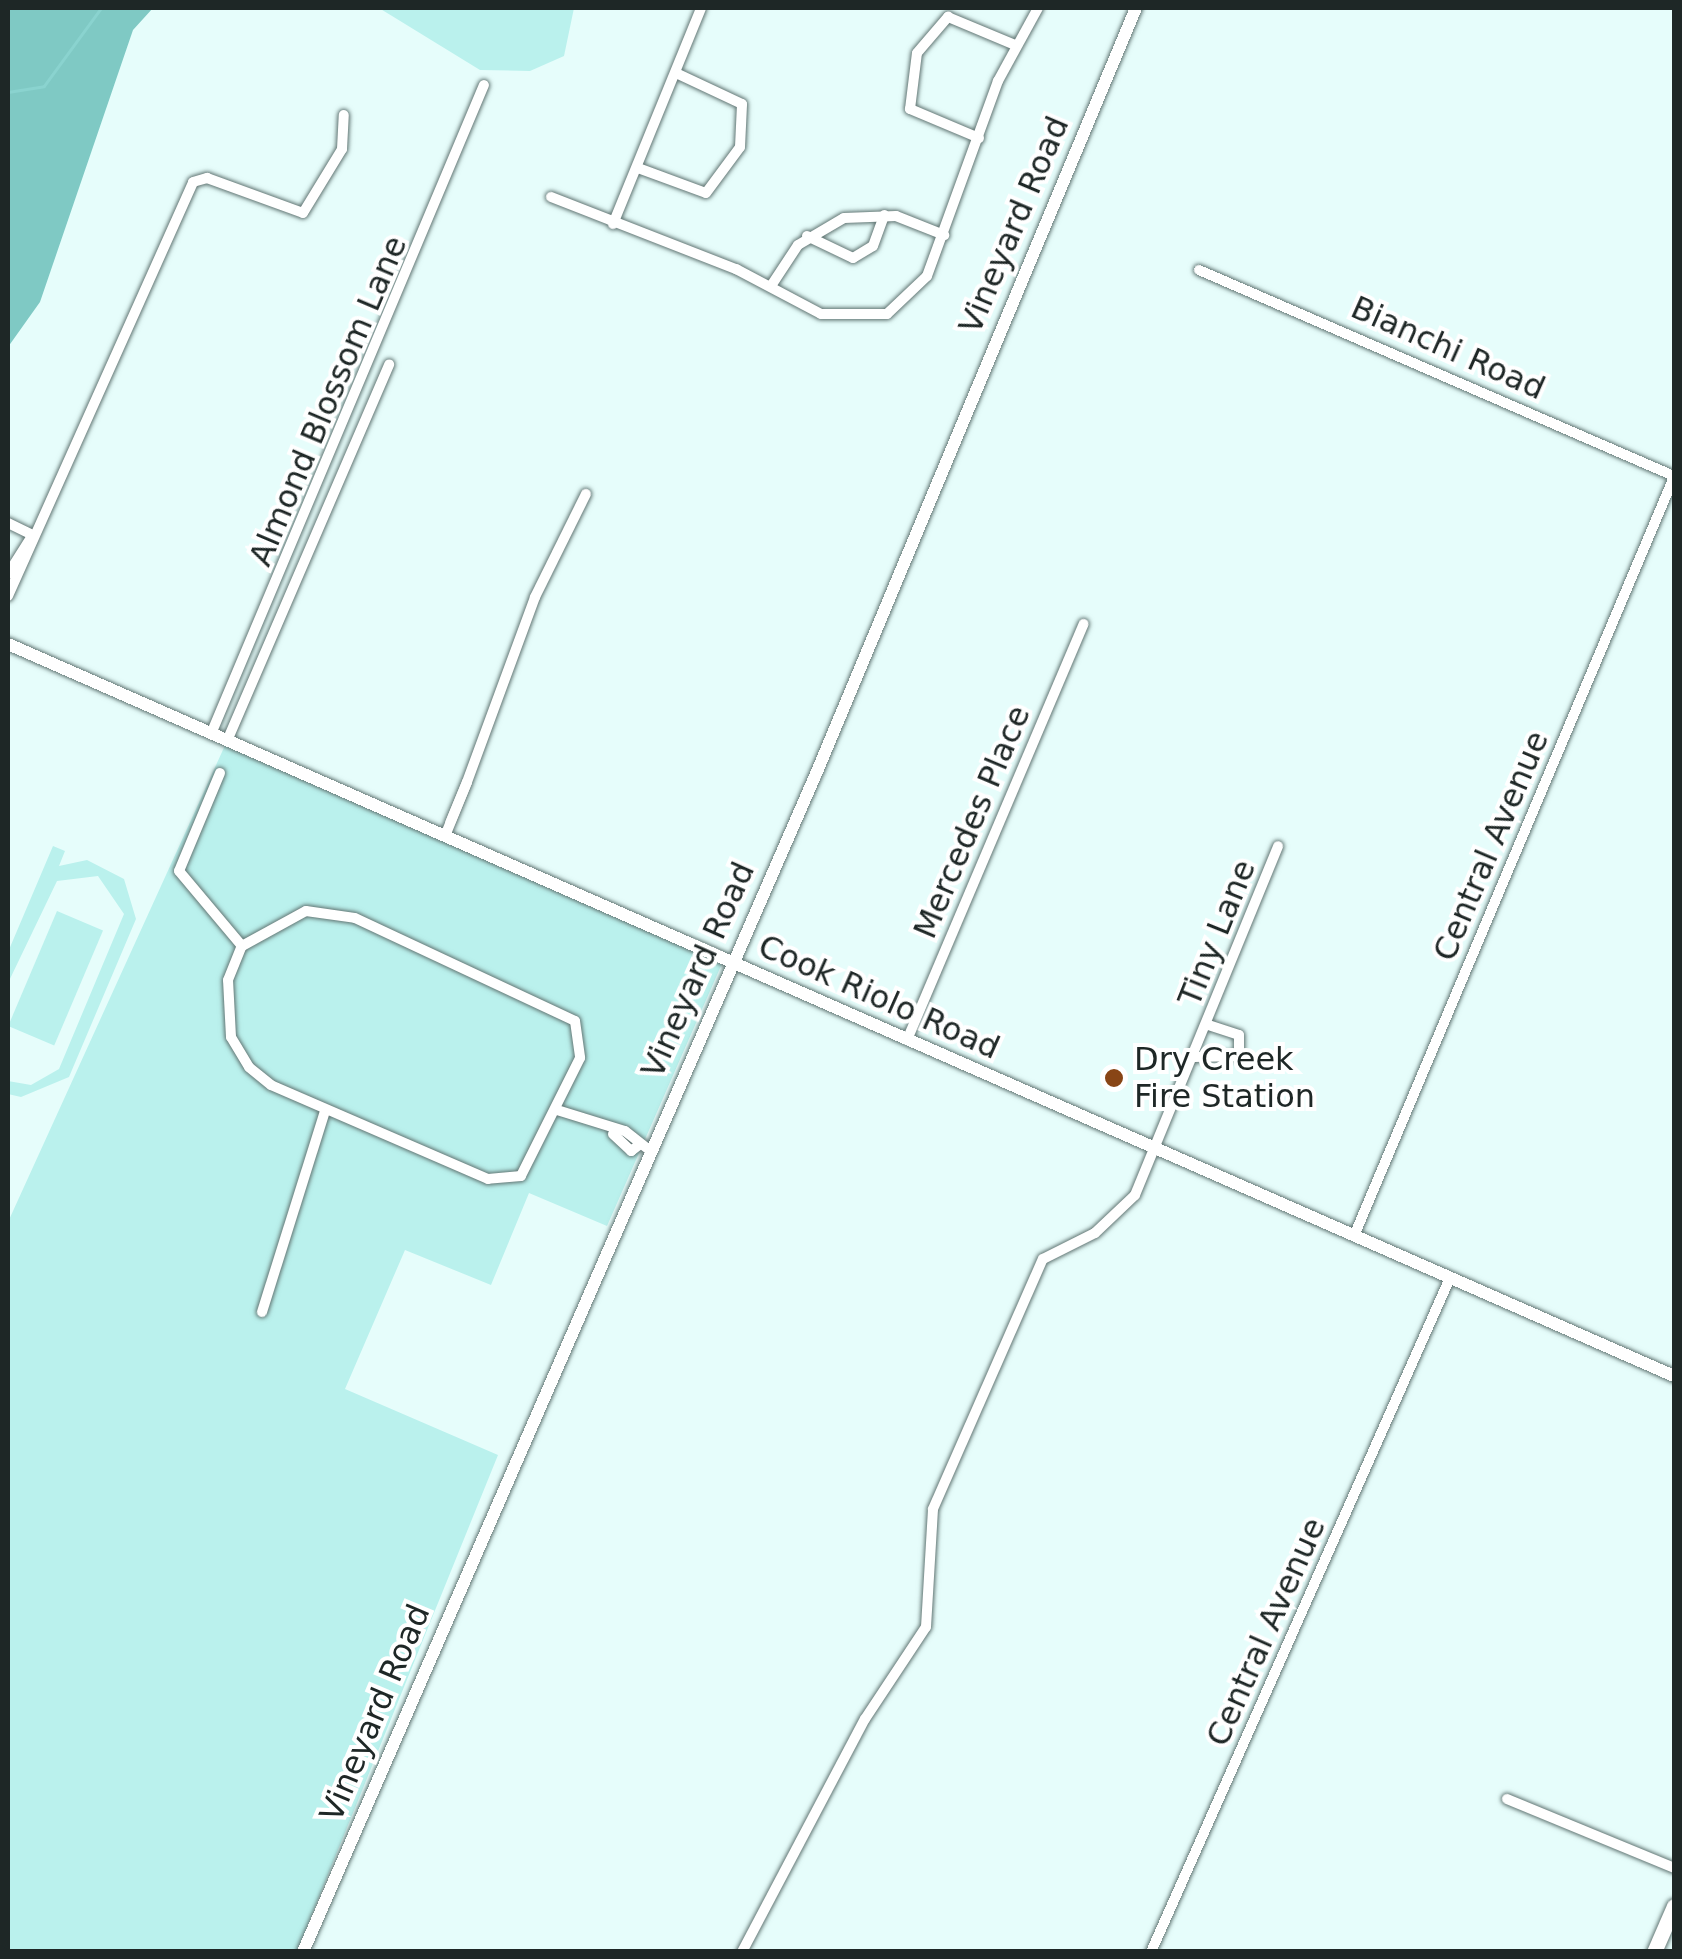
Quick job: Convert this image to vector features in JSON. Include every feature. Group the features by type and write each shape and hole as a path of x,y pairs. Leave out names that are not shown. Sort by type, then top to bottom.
{"main road":[{"path":"1654,1952 1674,1906"}],"street":[{"path":"613,224 701,8"},
{"path":"551,196 771,286 821,314 874,318 916,293 944,236 1015,45 1038,8"},
{"name":"Vineyard Road","path":"303,1952 643,1147 732,963 1136,8"},
{"path":"980,138 910,109 916,53 948,17 1015,45"},
{"path":"638,168 706,193 740,147 742,104 676,73"},
{"name":"Almond Blossom Lane","path":"212,734 484,85"},
{"path":"8,596 192,182 218,181 303,212 342,149 344,115"},
{"path":"771,286 808,236 844,218 884,215 944,236"},
{"path":"808,236 853,258 873,246 884,215"},
{"name":"Bianchi Road","path":"1200,270 1674,476"},
{"path":"228,741 389,364"},
{"name":"Central Avenue","path":"1354,1236 1674,476"},
{"path":"448,829 536,598 586,494"},
{"path":"8,524 33,535"},
{"path":"8,574 33,535"},
{"name":"Mercedes Place","path":"907,1040 1084,624"},
{"name":"Cook Riolo Road","path":"8,644 228,741 448,829 732,963 1674,1376"},
{"path":"220,773 180,880 242,946"},
{"name":"Tiny Lane","path":"742,1952 865,1719 926,1627 933,1510 1042,1259 1118,1216 1155,1148 1278,846"},
{"path":"333,911 562,1010 582,1037 533,1164 505,1182 325,1111 271,1085 232,1038 228,980 242,946 279,919 333,911"},
{"path":"1194,1057 1239,1056 1239,1035 1208,1025"},
{"path":"557,1110 613,1134 631,1150 643,1147"},
{"path":"262,1312 325,1111"},
{"name":"Central Avenue","path":"1151,1952 1450,1278"},
{"path":"1507,1799 1674,1868"}],"shaded area":[{"path":"8,8 153,8 133,30 40,302 8,347"},
{"path":"379,8 574,8 564,56 530,71 480,70"},
{"path":"227,741 724,959 607,1226 529,1193 491,1285 405,1250 345,1389 498,1455 297,1951 8,1952 8,1222"},
{"path":"53,846 65,851 59,866 87,860 124,879 136,919 69,1077 21,1097 8,1094 8,1081 31,1085 59,1069 124,914 98,876 57,881 8,983 8,952"},
{"path":"57,911 103,931 54,1046 8,1026"}],"waterway":[{"path":"8,92 44,86 101,8"}],"place":[{"name":"Dry Creek Fire Station","path":"1114,1078"}]}
